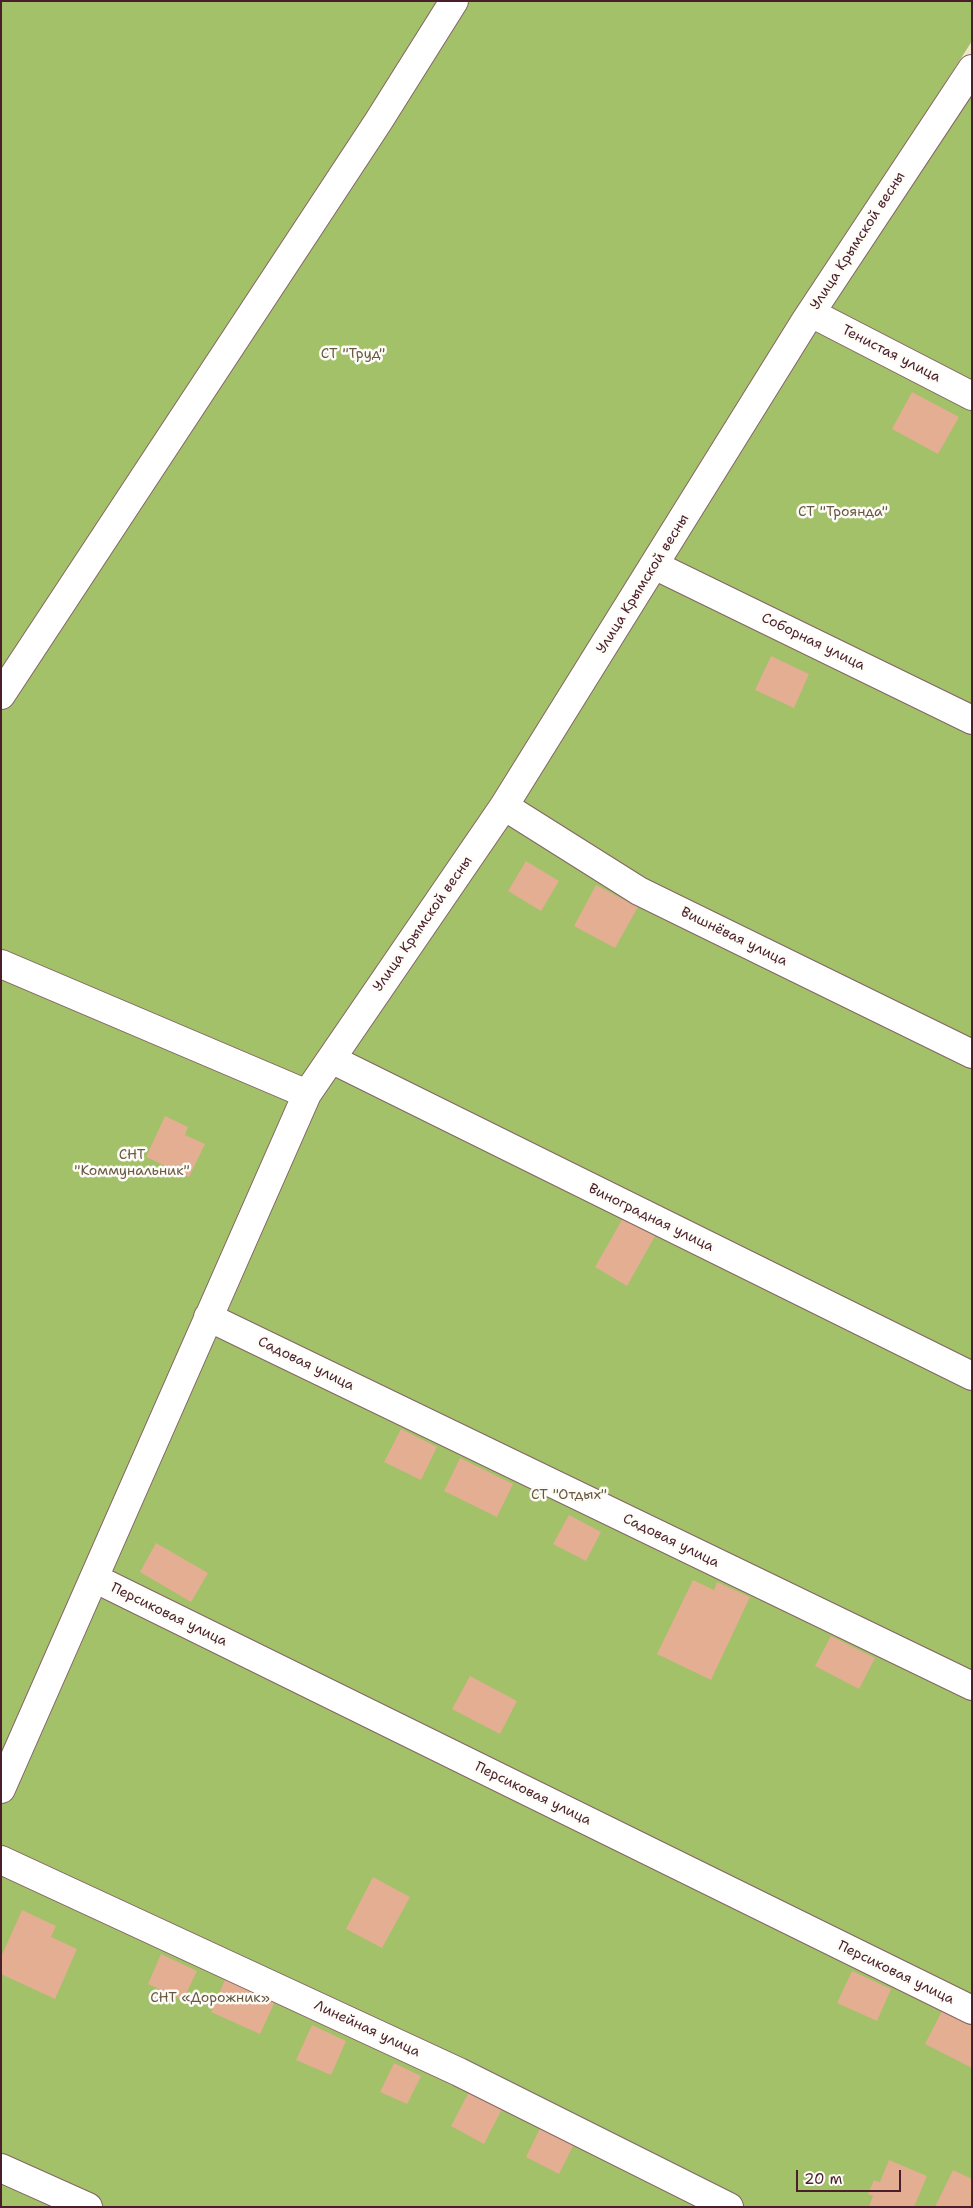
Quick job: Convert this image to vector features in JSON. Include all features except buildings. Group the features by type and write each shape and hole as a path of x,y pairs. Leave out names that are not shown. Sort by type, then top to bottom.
{"lane":[{"path":"1,695 378,122 454,1"},
{"name":"Улица Крымской весны","path":"1,1788 307,1094 504,806 811,313 968,81"},
{"name":"Тенистая улица","path":"811,313 972,396"},
{"name":"Соборная улица","path":"654,565 972,720"},
{"name":"Вишнёвая улица","path":"504,806 639,891 972,1054"},
{"path":"1,964 307,1094"},
{"name":"Виноградная улица","path":"331,1059 972,1376"},
{"name":"Садовая улица","path":"208,1317 972,1686"},
{"name":"Персиковая улица","path":"94,1578 972,2010"},
{"name":"Линейная улица","path":"1,1860 450,2068 729,2207"},
{"path":"1,2168 88,2207"}],"green space":[{"name":"СТ \"Труд\"","path":"1,1 972,1 972,41 639,562 498,800 305,1083 1,952"},
{"name":"СТ \"Отдых\"","path":"972,74 972,2207 1,2207 1,964 307,1094"}],"park label":[{"name":"СТ \"Троянда\"","path":"843,512"},
{"name":"СНТ \"Коммунальник\"","path":"132,1164"},
{"name":"СНТ «Дорожник»","path":"210,1998"}]}
